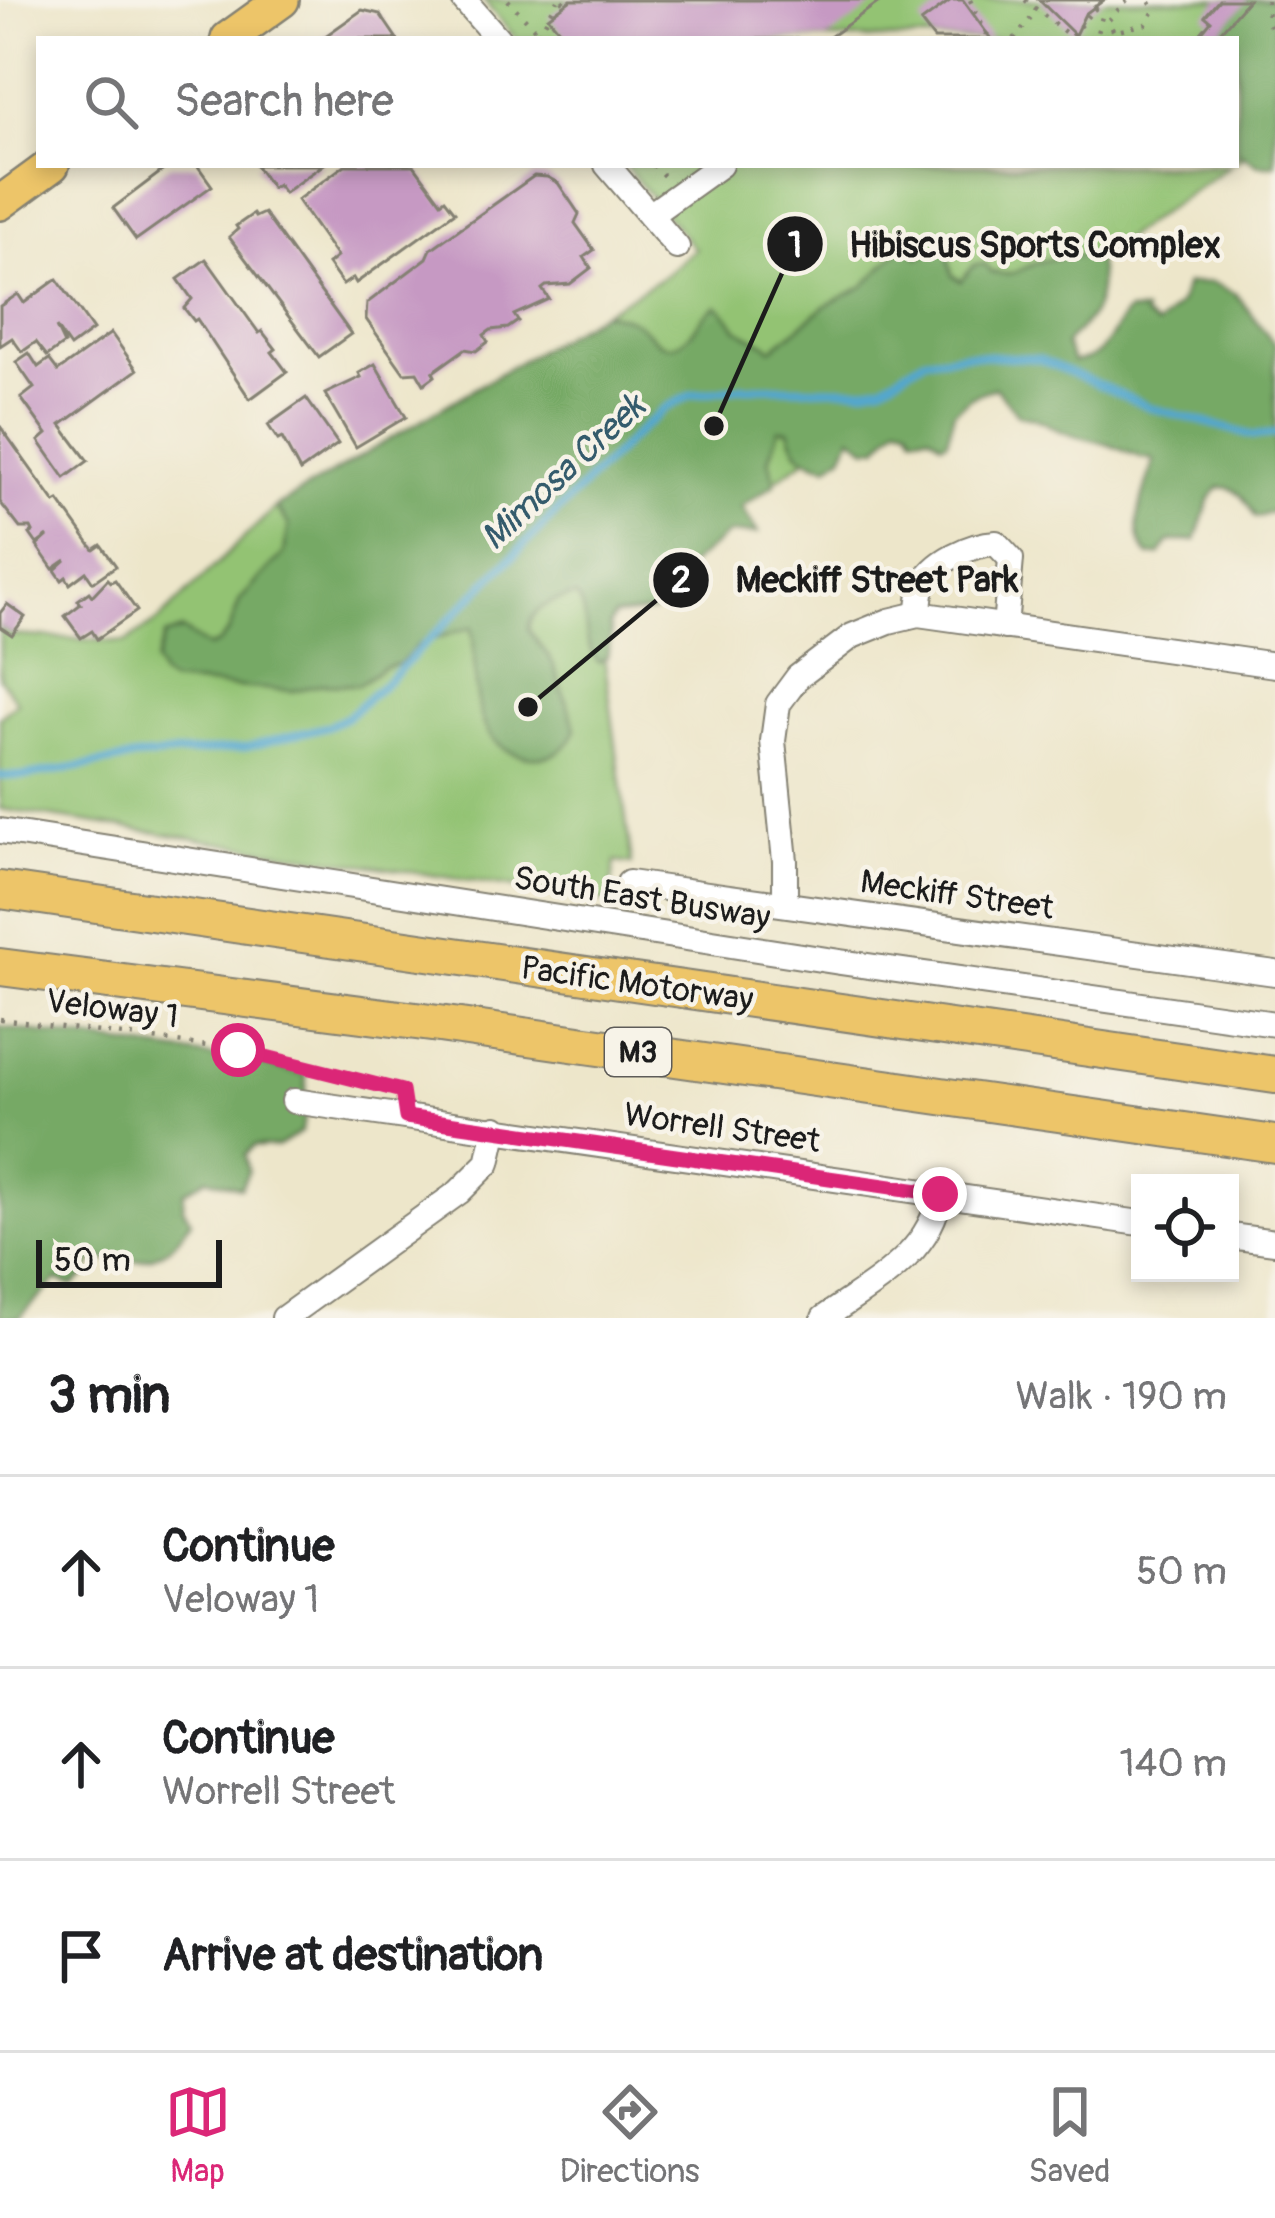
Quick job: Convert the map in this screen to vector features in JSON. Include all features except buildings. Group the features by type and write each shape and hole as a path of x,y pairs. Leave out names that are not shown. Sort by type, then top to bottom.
{"highway":[{"name":"Pacific Motorway","path":"0,890 1275,1075"},
{"name":"Pacific Motorway","path":"0,967 439,1024 1275,1144"}],"main road":[{"path":"232,36 282,0"},
{"path":"0,203 48,168"}],"street":[{"path":"464,0 495,36"},
{"path":"610,168 677,247"},
{"path":"650,215 715,168"},
{"path":"918,614 923,585 934,569 977,544 996,543 1011,559 1005,627"},
{"path":"785,904 773,741 778,704 798,677 852,636 918,614 1275,665"},
{"name":"South East Busway","path":"0,831 794,955 1275,1024"},
{"name":"Meckiff Street","path":"629,883 1275,973"},
{"name":"Worrell Street","path":"294,1101 1131,1222"},
{"path":"284,1318 458,1192 488,1163 496,1128"},
{"path":"824,1318 918,1247 934,1220 940,1194"},
{"path":"1239,1237 1275,1242"}],"path":[{"path":"508,0 542,36 561,1"},
{"path":"970,0 988,36"},
{"path":"1025,0 1070,36"},
{"path":"1072,36 1101,0"},
{"path":"1114,32 1108,22 1126,0"},
{"path":"1095,8 1102,17 1097,36 1146,24 1154,10 1149,0"},
{"path":"1267,0 1268,22 1275,36"},
{"path":"1016,36 1038,10"},
{"name":"Veloway 1","path":"0,1019 238,1050 402,1091 406,1117"}],"green space":[{"path":"483,0 1275,0 1275,134 1239,159 1239,36 513,36"},
{"path":"1239,0 1275,0 1275,165 1258,165 1239,152 1239,36 1217,36"},
{"path":"627,168 1226,168 597,604 632,864 615,862 609,902 0,809 0,717 17,702 0,678 0,626 12,635 126,642 159,620 276,507 664,276 695,249"},
{"path":"946,245 952,275 961,281 974,265 985,264 992,272 1006,274 1051,259 1097,258 1095,306 1065,344 1073,362 1100,351 1127,312 1144,312 1157,326 1179,304 1186,284 1211,282 1236,294 1275,345 1275,511 1256,518 1238,493 1220,487 1210,498 1196,540 1169,542 1160,555 1149,556 1138,535 1138,523 1154,460 1018,415 995,387 971,397 954,412 947,441 942,443 930,434 914,435 909,426 899,424 878,447 867,448 852,436 843,455 828,466 802,456 789,430 779,429 769,460 775,484 741,507 758,533 728,534 689,566 660,573 653,612 614,616 607,657 599,662 589,646 584,612 576,596 540,610 528,629 552,661 576,729 564,748 553,754 532,757 510,752 485,726 476,688 472,627 419,644 399,664 384,667 358,685 323,684 293,691 170,682 161,676 155,662 165,636 182,630 208,647 218,644 229,631 240,600 284,553 289,525 276,507 603,312 632,320 655,340 674,345 717,306 737,328 772,349 825,306 864,286 901,248 919,257"},
{"path":"0,1027 257,1063 306,1075 301,1132 277,1147 254,1146 245,1155 248,1172 241,1188 207,1178 184,1192 183,1208 191,1220 162,1253 138,1261 94,1258 85,1276 72,1286 57,1280 19,1318 0,1318"}],"waterway":[{"name":"Mimosa Creek","path":"0,776 244,748 347,717 626,443 665,408 691,395 743,387 861,389 883,385 925,359 966,354 1039,359 1152,408 1254,436 1275,434"}],"place":[{"name":"Hibiscus Sports Complex","path":"714,426"},
{"name":"Meckiff Street Park","path":"528,707"}],"route":[{"path":"238,1050 402,1091 406,1117 940,1194"}]}
